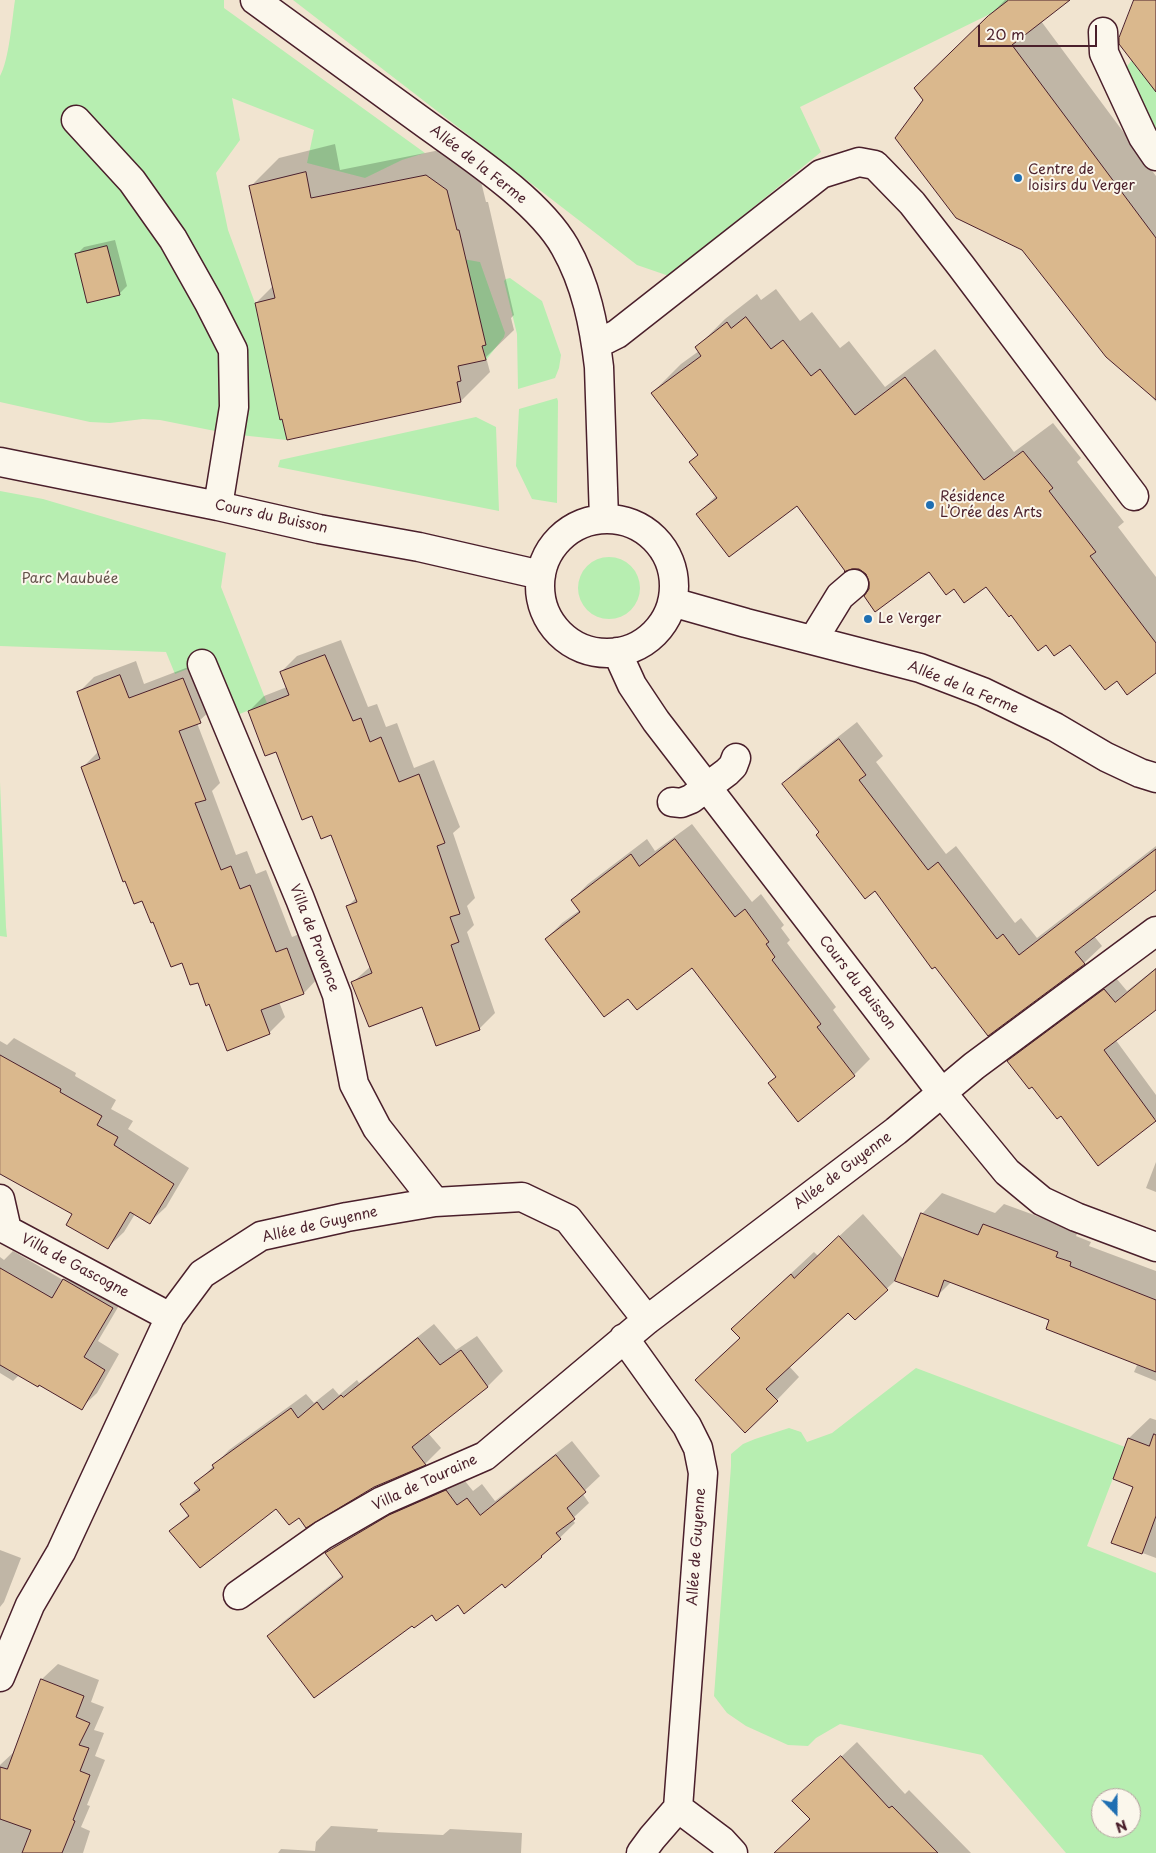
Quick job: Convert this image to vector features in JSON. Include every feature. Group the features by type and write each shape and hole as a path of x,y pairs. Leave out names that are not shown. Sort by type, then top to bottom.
{"street":[{"name":"Allée de la Ferme","path":"255,0 471,157 522,198 550,226 564,246 584,290 592,317 600,366 604,519"},
{"path":"1103,32 1104,54 1143,137 1156,156"},
{"path":"76,120 132,181 173,239 233,350 234,407 218,506"},
{"path":"596,344 617,334 821,174 859,162 875,165 912,203 962,266 1134,496"},
{"name":"Cours du Buisson","path":"0,462 420,547 541,575"},
{"path":"604,519 622,520 639,526 653,537 664,551 672,567 674,584 672,602 665,620 652,636 636,647 617,652 596,652 576,645 559,632 547,616 541,596 541,575 547,557 556,542 570,530 587,522 604,519"},
{"path":"813,640 840,596 854,584"},
{"name":"Allée de la Ferme","path":"672,602 920,668 983,692 1055,728 1106,757 1140,773 1156,778"},
{"name":"Cours du Buisson","path":"617,652 642,702 942,1093 1007,1172 1042,1201 1156,1247"},
{"name":"Villa de Provence","path":"202,664 300,899 337,995 354,1084 377,1128 435,1202"},
{"path":"672,802 681,804 707,788 733,766 736,758"},
{"name":"Allée de Guyenne","path":"678,1808 703,1473 698,1448 687,1426 624,1338 896,1131 974,1066 1156,931"},
{"name":"Allée de Guyenne","path":"0,1677 30,1605 61,1552 170,1317 202,1274 260,1236 347,1217 435,1202 522,1197 568,1219 647,1320"},
{"name":"Villa de Gascogne","path":"0,1199 7,1230 170,1317"},
{"name":"Villa de Touraine","path":"238,1595 323,1535 382,1501 485,1456 624,1338"},
{"path":"641,1853 678,1808 722,1840 734,1853"}],"green space":[{"path":"15,0 224,0 224,8 425,153 402,160 365,178 307,163 314,130 232,98 240,140 216,173 228,230 255,303 280,419 282,419 287,440 230,434 160,420 143,419 110,423 90,422 0,402 0,76 8,50"},
{"path":"293,0 1009,0 990,14 800,107 821,152 669,276 637,265"},
{"path":"1132,60 1156,91 1156,143 1123,71"},
{"path":"463,259 480,262 505,333 486,360 483,346 486,345 470,279"},
{"path":"510,278 542,301 561,355 555,378 518,389 517,334 504,281"},
{"path":"557,398 557,503 532,499 516,466 519,409"},
{"path":"476,417 496,427 499,511 278,467 280,460"},
{"name":"Parc Maubuée","path":"0,491 43,499 226,553 221,587 267,703 237,715 215,658 175,674 166,652 0,646"},
{"path":"609,557 621,560 631,566 637,576 640,588 637,600 631,610 621,616 609,619 597,616 587,610 581,600 578,588 581,576 587,566 597,560"},
{"path":"0,782 6,927 7,937 0,936"},
{"path":"916,1368 1125,1447 1087,1546 1156,1573 1156,1853 1066,1853 982,1755 840,1724 816,1738 808,1746 788,1745 746,1726 727,1713 714,1696 731,1454 743,1444 789,1428 801,1432 807,1442 832,1433"}],"building":[{"name":"Centre de loisirs du Verger","path":"1009,0 1070,0 1012,45 1156,238 1156,400 1106,357 1022,250 956,218 895,138 923,100 914,88 988,16"},
{"path":"1134,0 1156,0 1156,92 1119,44 1119,38"},
{"path":"306,172 311,198 426,175 447,190 457,230 459,230 486,345 482,346 486,360 458,366 461,381 457,382 461,402 287,440 282,419 280,420 255,303 275,298 249,186"},
{"path":"107,246 120,295 87,303 75,254"},
{"name":"Résidence L’Orée des Arts","path":"746,317 771,349 783,340 811,376 820,369 855,415 905,377 984,480 1023,451 1053,488 1049,491 1096,552 1090,556 1156,643 1156,673 1127,695 1117,681 1105,690 1070,645 1054,656 1046,645 1038,651 1011,615 1009,617 986,587 964,603 954,589 946,595 929,572 875,612 864,596 869,589 866,574 859,569 844,572 797,506 729,557 696,514 717,498 689,462 698,455 651,393 701,356 695,347 727,322 731,328"},
{"path":"325,655 353,721 361,718 370,742 381,737 399,782 419,774 445,843 437,846 460,914 450,917 459,942 451,945 480,1030 436,1046 422,1007 369,1027 351,982 372,973 346,906 357,902 331,835 321,839 312,816 302,820 276,752 265,756 248,711 289,695 280,672"},
{"path":"120,675 129,698 183,678 201,723 179,731 206,800 195,803 221,870 231,866 240,889 250,885 276,952 287,948 304,994 261,1010 270,1034 227,1051 209,1004 206,1006 198,983 190,985 182,963 171,967 153,922 151,923 142,901 134,904 125,881 123,882 81,767 100,759 77,692"},
{"path":"839,739 866,775 859,780 928,870 938,862 997,939 1003,934 1019,955 1156,849 1156,890 1075,952 1085,964 988,1036 935,967 932,969 875,891 865,899 816,835 819,832 782,784"},
{"path":"675,839 735,917 745,909 769,942 766,944 775,957 772,960 821,1024 817,1027 855,1076 798,1122 768,1083 776,1077 692,968 637,1010 628,999 604,1017 545,939 580,912 571,900 631,854 639,866"},
{"path":"1156,969 1156,1010 1104,1050 1156,1121 1098,1166 1061,1116 1057,1119 1032,1087 1029,1089 1007,1061 1104,989 1115,1002"},
{"path":"0,1055 61,1089 60,1092 102,1116 97,1125 118,1137 114,1145 174,1184 150,1224 130,1212 108,1249 66,1225 72,1214 0,1174"},
{"path":"921,1213 978,1235 983,1224 1058,1252 1056,1257 1071,1262 1070,1266 1156,1300 1156,1372 1046,1329 1049,1320 944,1280 938,1297 895,1281"},
{"path":"839,1236 888,1290 855,1320 848,1313 766,1389 778,1401 745,1433 695,1380 740,1338 731,1329 791,1274 794,1278"},
{"path":"0,1268 52,1298 63,1279 113,1308 84,1357 105,1370 82,1410 0,1365"},
{"path":"418,1338 440,1365 461,1350 488,1387 412,1447 426,1465 374,1487 306,1528 299,1518 289,1525 276,1509 200,1568 169,1531 189,1516 180,1504 200,1490 194,1483 214,1468 212,1465 291,1408 298,1418 317,1402 323,1410 341,1395 343,1397"},
{"path":"1154,1434 1156,1435 1156,1516 1142,1554 1111,1543 1133,1487 1113,1479 1128,1438 1149,1446"},
{"path":"556,1455 586,1492 567,1508 575,1519 556,1533 561,1539 505,1588 502,1584 464,1614 458,1605 436,1621 432,1615 414,1628 412,1626 314,1698 267,1636 343,1577 325,1553 389,1515 446,1490 457,1505 467,1498 480,1515"},
{"path":"41,1679 84,1696 76,1717 90,1723 79,1745 89,1748 80,1771 90,1775 62,1853 22,1853 31,1830 0,1819 0,1767 7,1769"},
{"path":"841,1756 889,1808 892,1806 938,1853 774,1853 810,1819 792,1801"}],"place":[{"name":"Centre de loisirs du Verger","path":"1018,178"},
{"name":"Résidence L’Orée des Arts","path":"930,505"},
{"name":"Le Verger","path":"868,619"}]}
